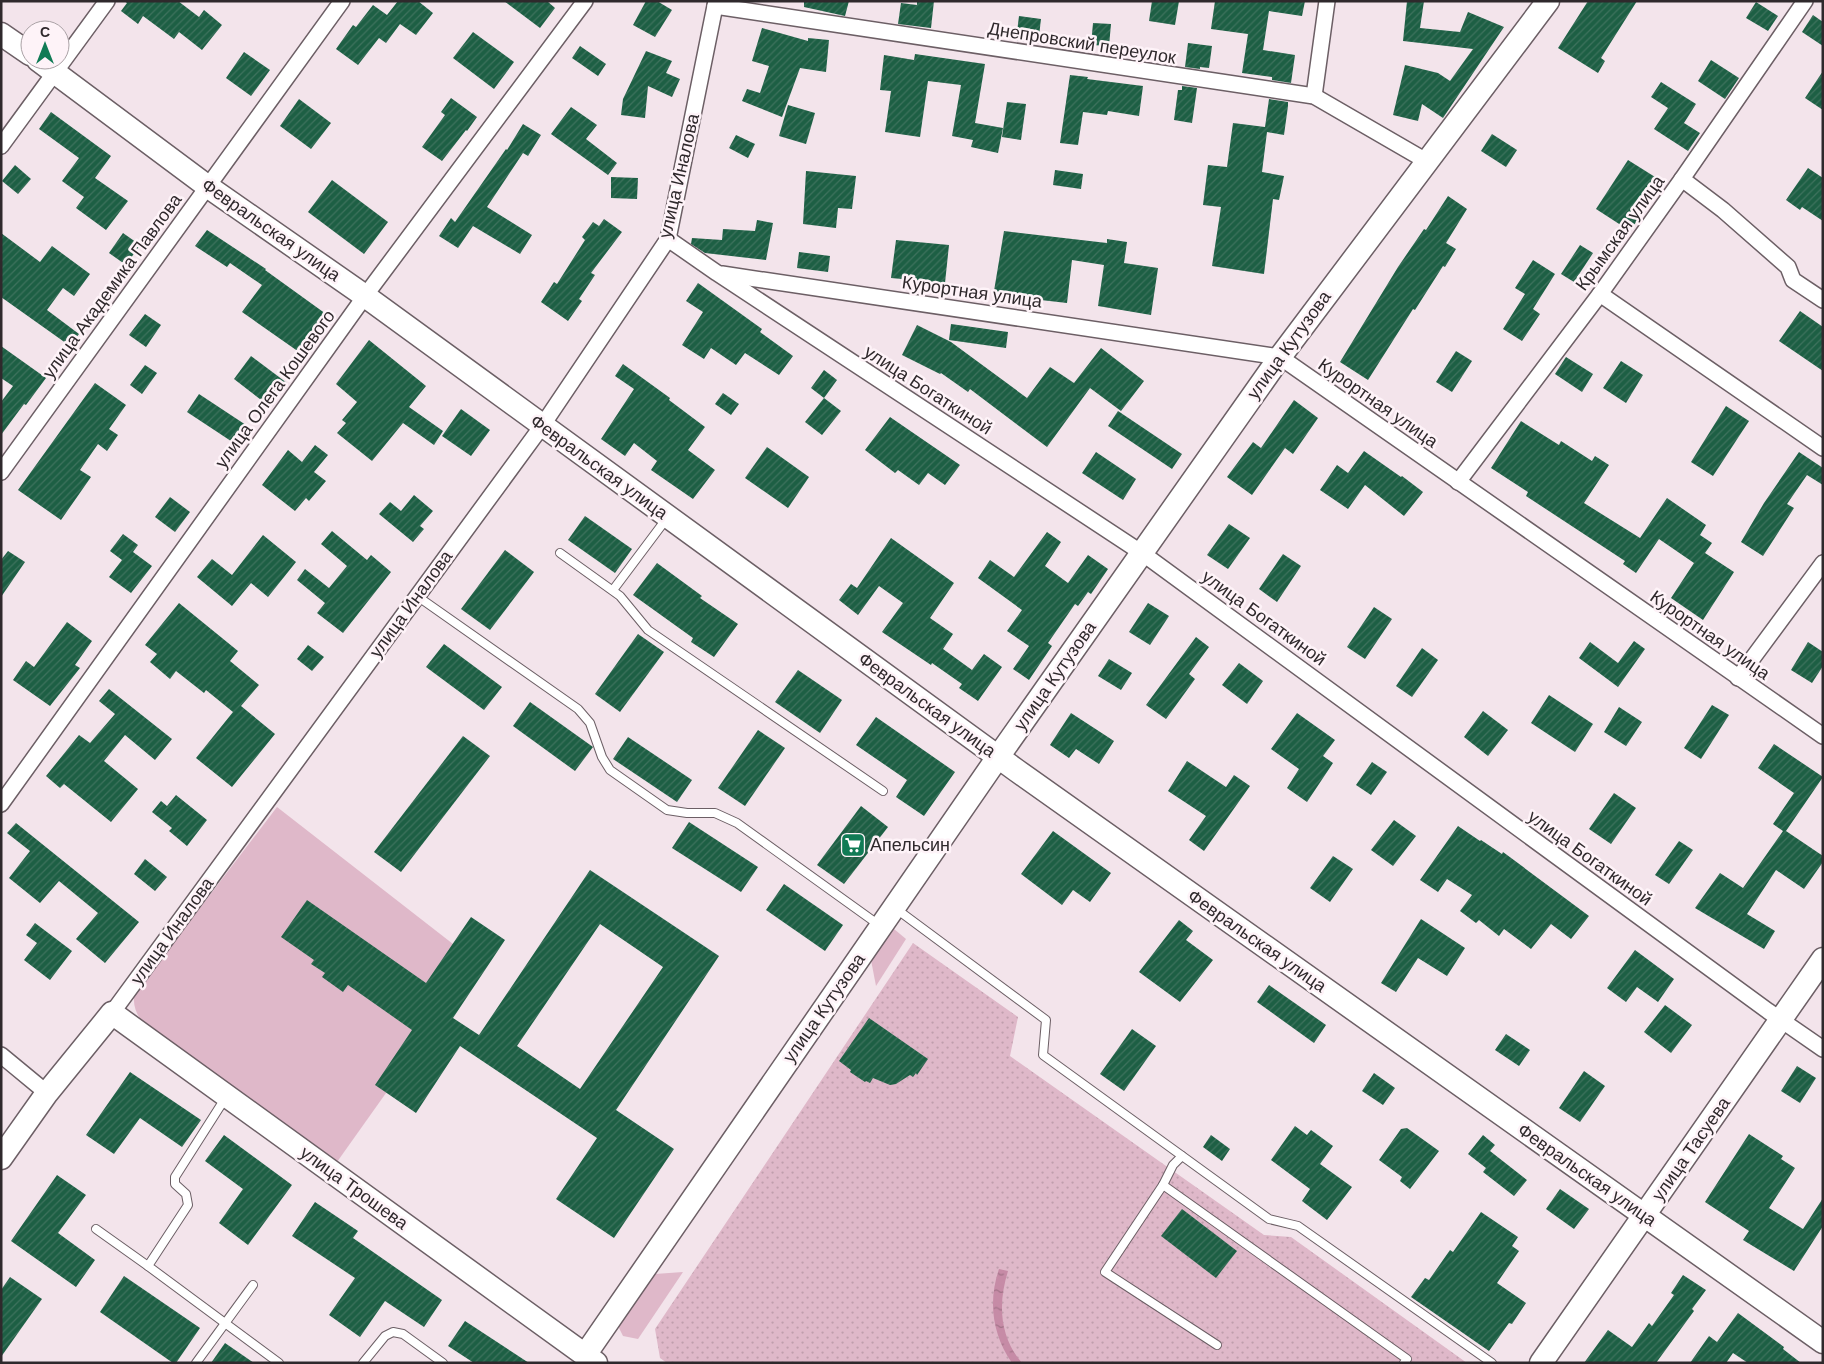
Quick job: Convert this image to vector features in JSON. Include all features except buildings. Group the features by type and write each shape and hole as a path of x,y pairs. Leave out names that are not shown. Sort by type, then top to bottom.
{"street":[{"path":"70,41 107,1"},
{"name":"улица Академика Павлова","path":"1,472 342,1"},
{"name":"улица Олега Кошевого","path":"1,804 365,296 585,1"},
{"path":"1314,96 1326,1"},
{"name":"улица Кутузова","path":"587,1360 785,1064 882,926 893,907 1280,357 1354,256 1428,162 1548,1"},
{"name":"Крымская улица","path":"1458,482 1600,294 1805,1"},
{"name":"Днепровский переулок","path":"715,4 1314,96 1428,162"},
{"name":"улица Иналова","path":"1,1158 47,1093 112,1013 542,426 668,238 715,4"},
{"path":"1,34 20,47"},
{"path":"1,146 45,70"},
{"name":"Февральская улица","path":"52,70 207,186 365,296 998,757 1823,1342"},
{"path":"1682,179 1723,210 1788,267 1793,280 1823,300"},
{"name":"улица Богаткиной","path":"668,238 716,273 1142,553 1823,1049"},
{"name":"Курортная улица","path":"716,273 1280,357 1823,736"},
{"path":"1600,294 1823,448"},
{"path":"1738,678 1823,563"},
{"name":"улица Тасуева","path":"1541,1363 1823,959"},
{"name":"улица Трошева","path":"112,1013 587,1360"},
{"path":"1,1055 47,1093"}],"lane":[{"path":"613,590 668,517"},
{"path":"560,553 620,596 648,630 883,791"},
{"path":"417,596 578,709 590,723 602,757 610,770 667,810 687,813 714,813 737,823 882,926"},
{"path":"893,907 1046,1020 1043,1055 1269,1219 1298,1226 1492,1363"},
{"path":"148,1266 188,1204 186,1194 175,1184 175,1177 228,1096"},
{"path":"1182,1156 1173,1166 1163,1185 1105,1272 1217,1345"},
{"path":"1163,1185 1407,1359 1404,1363"},
{"path":"96,1229 279,1363"},
{"path":"196,1363 253,1285"},
{"path":"363,1363 385,1336 393,1332 403,1334 443,1363"}],"shaded area":[{"path":"277,807 453,944 462,986 337,1162 142,1022 134,1005 135,993"},
{"path":"894,929 906,939 876,986 871,960"},
{"path":"913,943 1018,1017 1010,1056 1264,1235 1291,1237 1467,1363 667,1363 660,1358 655,1329"},
{"path":"683,1272 638,1339 623,1336 617,1324 655,1274"}],"water":[{"path":"999,1269 1008,1271 1002,1307 1005,1330 1014,1353 1022,1363 1012,1363 1005,1352 996,1329 993,1305"}],"place":[{"name":"Апельсин","path":"853,845"}]}
